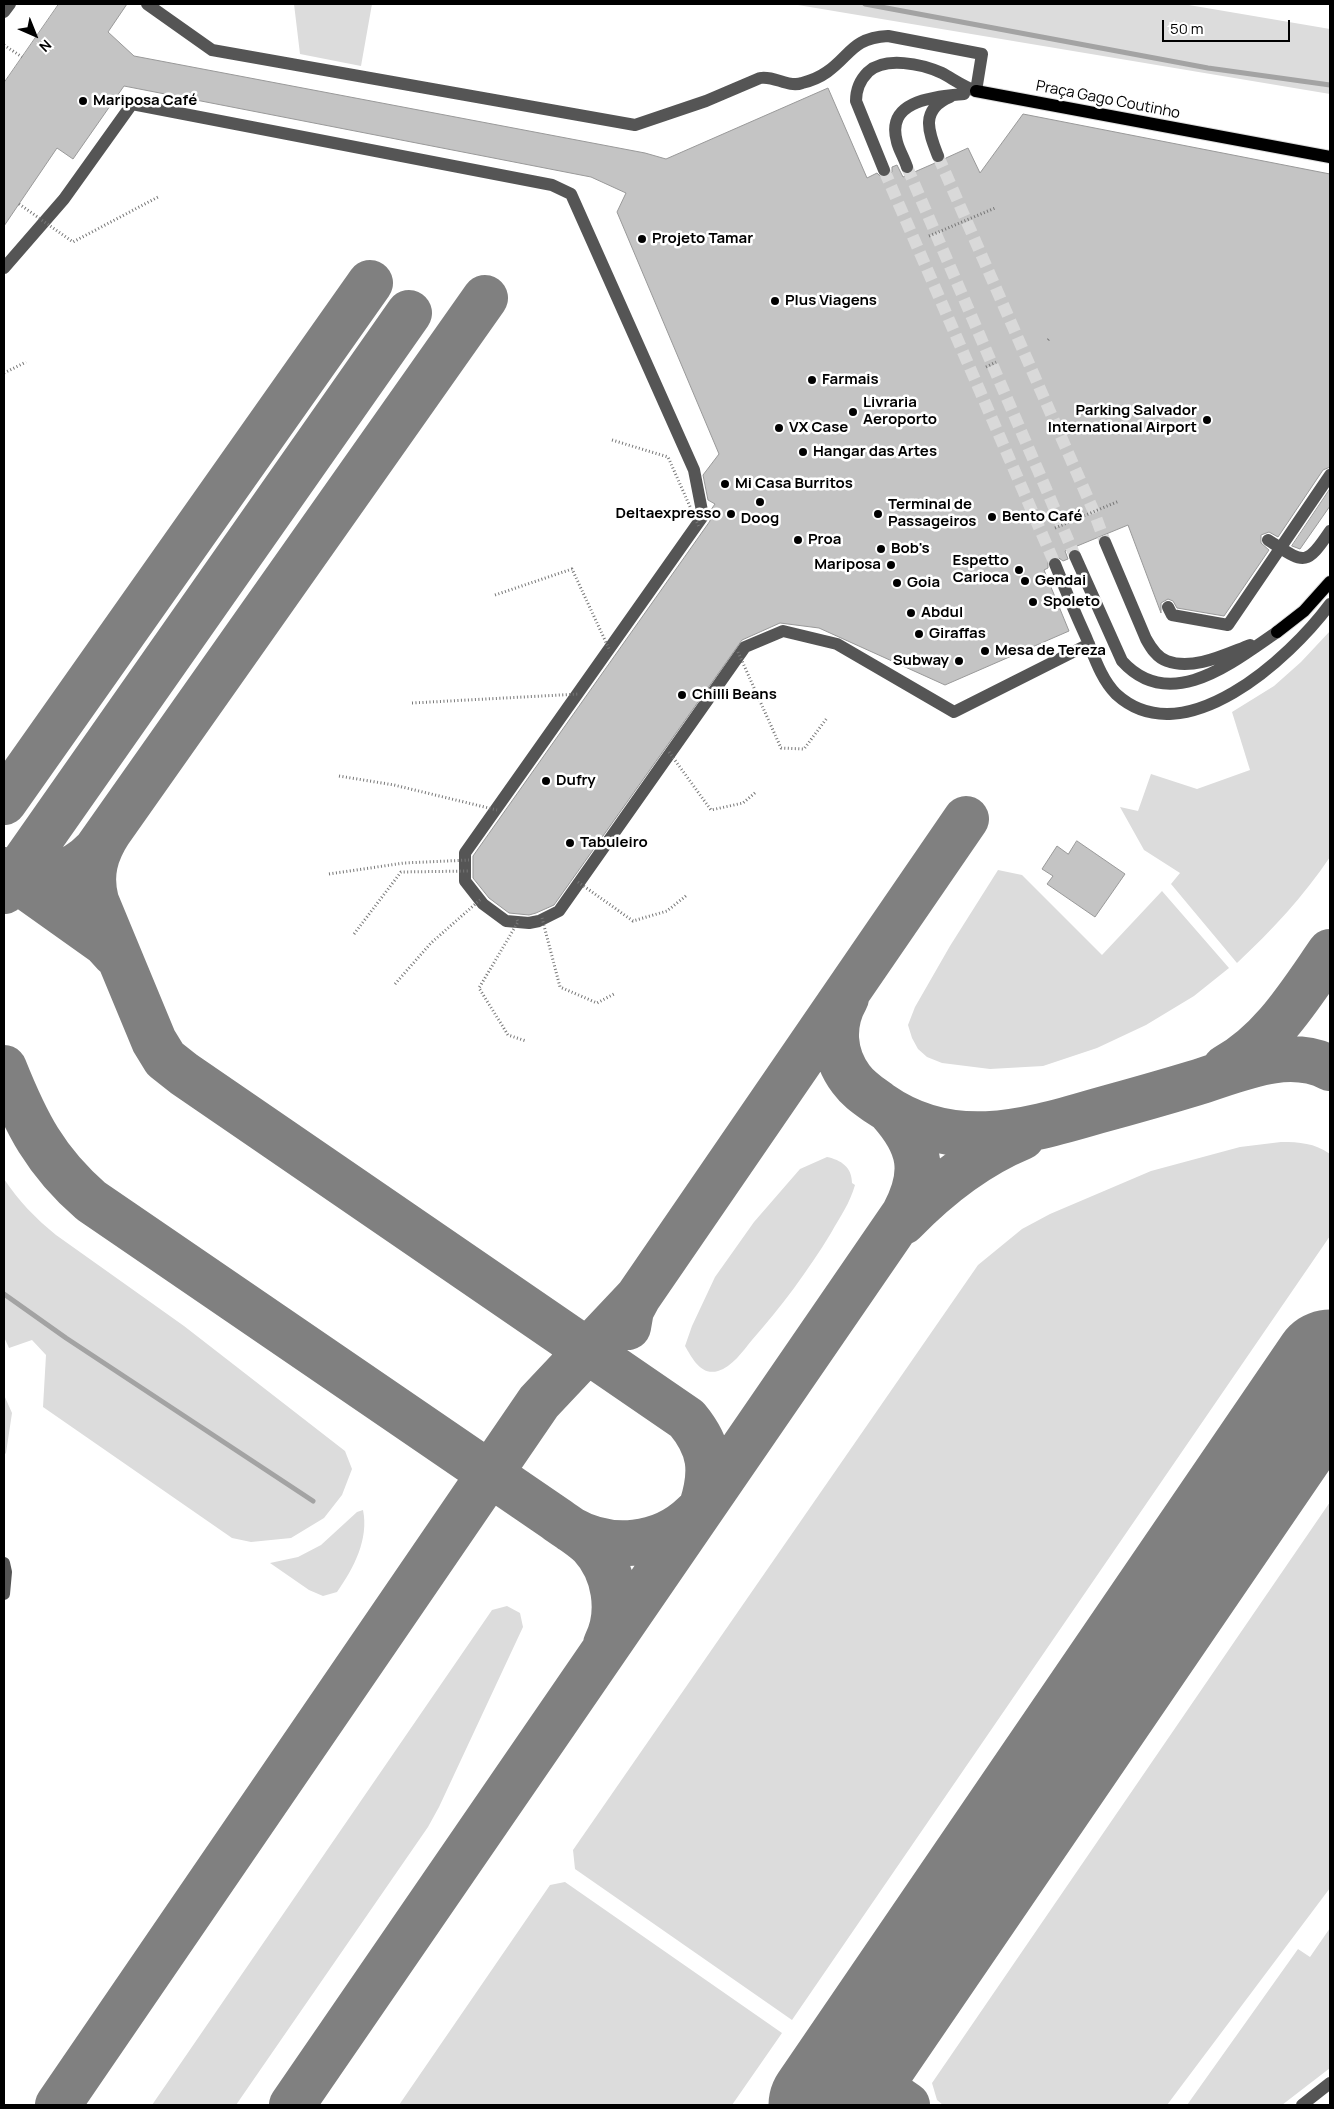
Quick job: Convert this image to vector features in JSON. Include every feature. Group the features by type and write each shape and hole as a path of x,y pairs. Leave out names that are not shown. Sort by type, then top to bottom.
{"main road":[{"name":"Praça Gago Coutinho","path":"970,92 1330,157"},
{"path":"1277,632 1304,611 1330,582"}],"lane":[{"path":"4,12 10,4"},
{"path":"147,4 212,50 635,125 706,101 760,78 795,84 802,83 826,73 854,47 879,37 888,36 982,54 970,92"},
{"path":"884,170 858,109 856,94 866,74 878,65 894,62 941,73 970,92"},
{"path":"938,156 930,134 930,115 943,100 970,92"},
{"path":"907,167 896,140 896,128 900,115 908,106 920,100 970,92"},
{"path":"4,268 64,199 132,104 552,185 571,194 694,470 703,516 465,853 467,866 465,881 480,900 506,921 529,923 559,911 745,646 783,631 837,644 954,712 1089,644"},
{"path":"1168,607 1172,614 1228,625 1330,474"},
{"path":"1268,540 1294,557 1306,558 1317,550 1330,531"},
{"path":"1105,542 1146,639 1152,650 1167,661 1189,663 1204,661 1226,654 1277,632"},
{"path":"1075,556 1122,660 1132,671 1157,683 1174,684 1210,676 1229,666 1277,632"},
{"path":"1055,564 1089,644 1109,685 1126,701 1148,711 1187,712 1224,698 1260,675 1279,660 1313,627 1330,604"},
{"path":"4,1563 6,1572 4,1594"},
{"path":"1302,2105 1330,2083"}],"path":[{"path":"4,44 22,57"},
{"path":"19,204 73,242 158,197"},
{"path":"929,236 995,208"},
{"path":"4,374 26,362"},
{"path":"986,367 996,362"},
{"path":"612,440 668,457 699,527"},
{"path":"1055,528 1119,501"},
{"path":"495,595 572,569 610,651"},
{"path":"738,652 781,748 804,749 827,718"},
{"path":"412,703 579,694"},
{"path":"669,752 711,810 743,803 756,792"},
{"path":"339,776 394,785 495,810"},
{"path":"328,874 404,863 467,866"},
{"path":"354,934 401,872 467,866"},
{"path":"579,882 633,921 667,911 687,895"},
{"path":"395,984 431,943 480,900"},
{"path":"542,919 560,987 597,1002 614,994"},
{"path":"518,921 479,988 508,1035 526,1041"}],"shaded area":[{"path":"294,4 372,4 361,66 300,54"},
{"path":"792,4 1183,4 1330,29 1330,94"},
{"path":"1330,631 1330,857 1286,913 1237,963 1171,884 1180,873 1144,850 1120,807 1138,811 1151,774 1197,789 1250,770 1232,712 1274,686 1301,662"},
{"path":"998,870 1022,875 1102,955 1162,891 1229,968 1194,996 1146,1025 1097,1048 1043,1066 990,1069 942,1063 927,1057 918,1049 908,1025 915,1007 950,946"},
{"path":"1281,1142 1307,1144 1318,1147 1330,1154 1330,1236 792,2020 575,1869 573,1850 978,1265 1022,1229 1050,1214 1151,1171 1240,1147"},
{"path":"827,1157 845,1165 852,1177 852,1183 855,1185 848,1204 794,1288 737,1358 723,1369 712,1372 707,1371 694,1361 685,1346 692,1326 715,1277 754,1222 800,1169"},
{"path":"4,1179 28,1209 56,1235 184,1326 345,1451 352,1469 342,1495 324,1518 291,1538 251,1542 232,1538 43,1407 46,1355 32,1340 9,1348 4,1337"},
{"path":"4,1395 12,1413 6,1453 4,1455"},
{"path":"1330,1502 1330,1888 1167,2105 943,2105 937,2100 932,2083"},
{"path":"363,1510 364,1532 359,1553 337,1592 323,1596 309,1590 270,1563 298,1557 321,1545 357,1512"},
{"path":"507,1606 520,1613 523,1627 439,1807 428,1827 236,2105 152,2105 492,1610"},
{"path":"565,1882 782,2033 732,2105 399,2105 550,1885"},
{"path":"1330,1928 1330,2068 1282,2105 1187,2105 1298,1949 1310,1957"}],"building":[{"path":"59,4 127,4 108,32 134,56 645,153 666,159 828,88 867,178 877,173 882,178 887,177 892,172 892,167 897,165 903,177 935,163 941,163 946,158 968,148 980,173 1023,114 1330,174 1330,467 1323,470 1278,537 1269,532 1261,535 1261,543 1269,550 1224,616 1177,608 1173,601 1168,599 1161,603 1161,613 1128,525 1065,551 1068,559 1063,561 1056,556 1048,559 1048,568 1044,570 1069,631 945,685 819,628 780,623 742,640 554,905 529,915 509,913 489,898 473,878 473,856 710,521 710,511 715,504 708,500 703,475 719,454 617,212 626,193 591,177 124,86 73,159 57,148 4,226 4,83"},
{"path":"1330,489 1330,506 1300,549 1292,546"},
{"path":"1077,841 1125,874 1095,917 1047,884 1053,876 1042,869 1057,846 1068,854"}],"waterway":[{"path":"865,4 1208,68 1330,85"},
{"path":"4,1294 66,1338 313,1501"}],"taxiway":[{"path":"4,802 370,283"},
{"path":"4,870 16,875 29,877 53,876 76,866 96,850 485,298"},
{"path":"4,891 409,313"},
{"path":"628,1327 631,1310 638,1297 966,819"},
{"path":"110,830 100,847 93,873 96,901 154,1041 165,1059 184,1074 687,1419 701,1440 708,1460 708,1482 702,1506"},
{"path":"4,871 105,943 115,954"},
{"path":"1225,1068 1257,1045 1271,1031 1296,1001 1330,952"},
{"path":"846,998 838,1018 836,1039 845,1070 854,1083 864,1093 906,1119 933,1129 960,1134 987,1134 1041,1126 1158,1094 1262,1062 1297,1059 1314,1062 1330,1068"},
{"path":"4,1068 29,1124 49,1156 91,1201 556,1519 591,1545 606,1567 614,1592 614,1619 606,1644"},
{"path":"292,2105 904,1214 915,1186 917,1160 909,1137 891,1112"},
{"path":"903,1222 943,1185 973,1163 1022,1137"},
{"path":"58,2105 539,1402 638,1297"},
{"path":"570,1529 602,1541 635,1543 651,1540 666,1534 681,1526 694,1515"},
{"path":"881,2024 870,2053 869,2063 871,2072 875,2080 883,2088 907,2105"},
{"path":"827,2105 838,2094 850,2087 863,2084 879,2086"}],"runway":[{"path":"826,2105 1330,1367"}],"tunnel":[{"path":"938,156 1094,512 1105,542"},
{"path":"907,167 1075,556"},
{"path":"884,170 1055,564"}],"place":[{"name":"Mariposa Café","path":"83,101"},
{"name":"Projeto Tamar","path":"642,239"},
{"name":"Plus Viagens","path":"775,301"},
{"name":"Farmais","path":"812,380"},
{"name":"Livraria Aeroporto","path":"853,412"},
{"name":"Parking Salvador International Airport","path":"1207,420"},
{"name":"VX Case","path":"779,428"},
{"name":"Hangar das Artes","path":"803,452"},
{"name":"Mi Casa Burritos","path":"725,484"},
{"name":"Doog","path":"760,502"},
{"name":"Deltaexpresso","path":"731,514"},
{"name":"Terminal de Passageiros","path":"878,514"},
{"name":"Bento Café","path":"992,517"},
{"name":"Proa","path":"798,540"},
{"name":"Bob's","path":"881,549"},
{"name":"Mariposa","path":"891,565"},
{"name":"Espetto Carioca","path":"1019,570"},
{"name":"Gendai","path":"1025,581"},
{"name":"Goia","path":"897,583"},
{"name":"Spoleto","path":"1033,602"},
{"name":"Abdul","path":"911,613"},
{"name":"Giraffas","path":"919,634"},
{"name":"Mesa de Tereza","path":"985,651"},
{"name":"Subway","path":"959,661"},
{"name":"Chilli Beans","path":"682,695"},
{"name":"Dufry","path":"546,781"},
{"name":"Tabuleiro","path":"570,843"}]}
